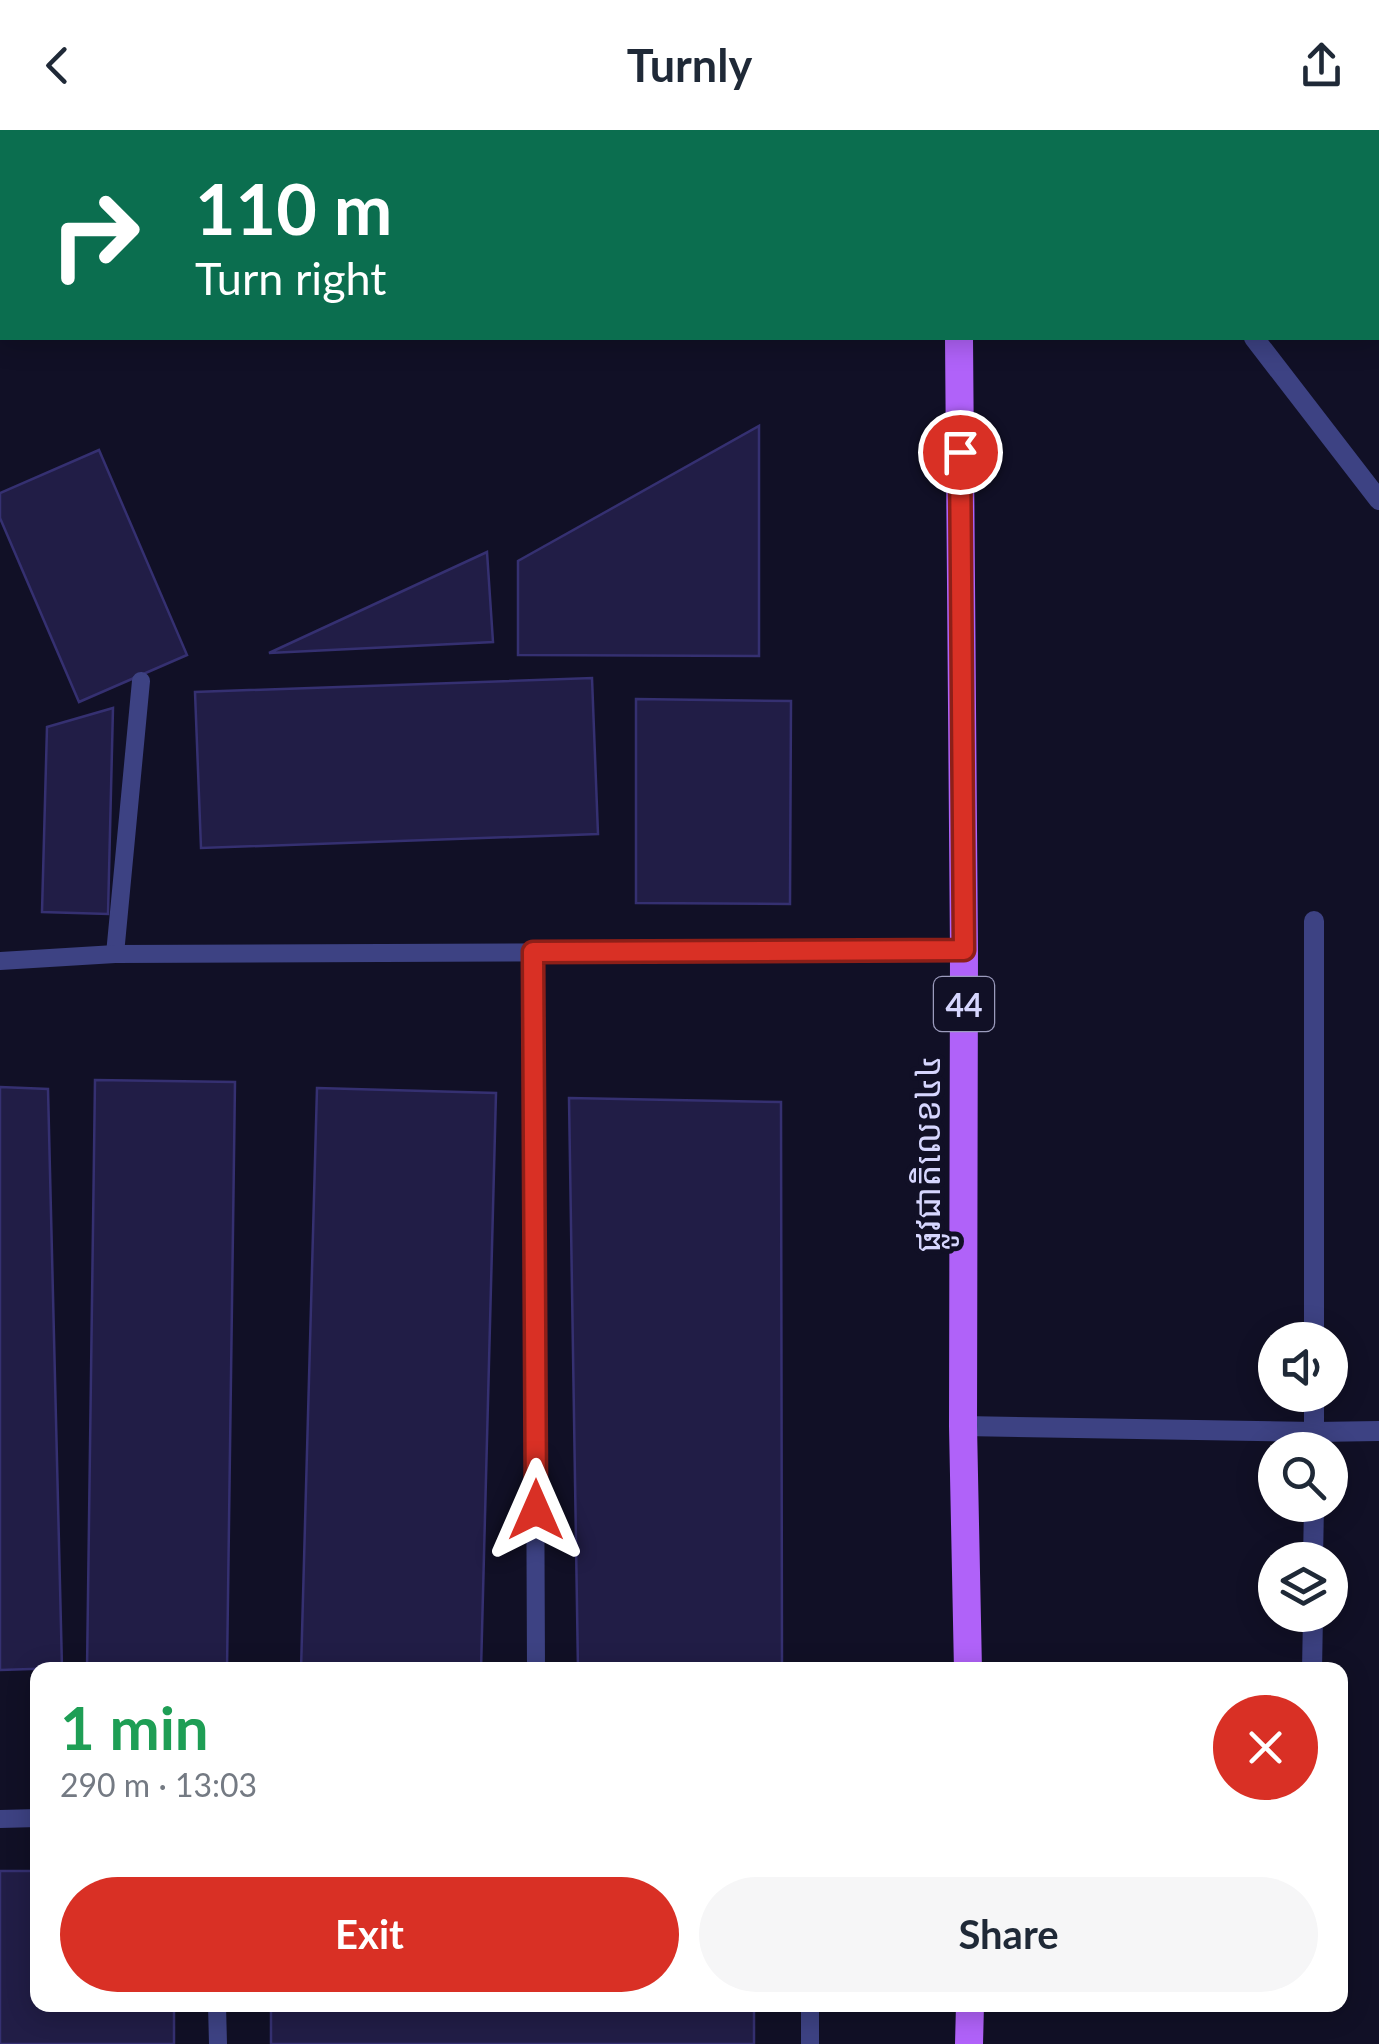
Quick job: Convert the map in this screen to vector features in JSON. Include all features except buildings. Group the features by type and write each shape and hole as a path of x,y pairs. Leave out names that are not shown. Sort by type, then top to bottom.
{"main road":[{"name":"ផ្លូវជាតិលេខ៤៤","path":"960,340 968,1662"},
{"path":"970,2012 970,2044"}],"street":[{"path":"1256,340 1379,500"},
{"path":"1314,921 1314,1322"},
{"path":"964,1426 1258,1439"},
{"path":"1348,1435 1379,1430"},
{"path":"1312,1662 1313,1632"}],"lane":[{"path":"115,954 141,681"},
{"path":"0,961 115,954 964,950"},
{"path":"533,952 536,1662"},
{"path":"0,1819 30,1818"},
{"path":"217,2012 218,2044"},
{"path":"810,2012 810,2044"}],"route":[{"path":"536,1510 533,952 964,950 960,452"}]}
